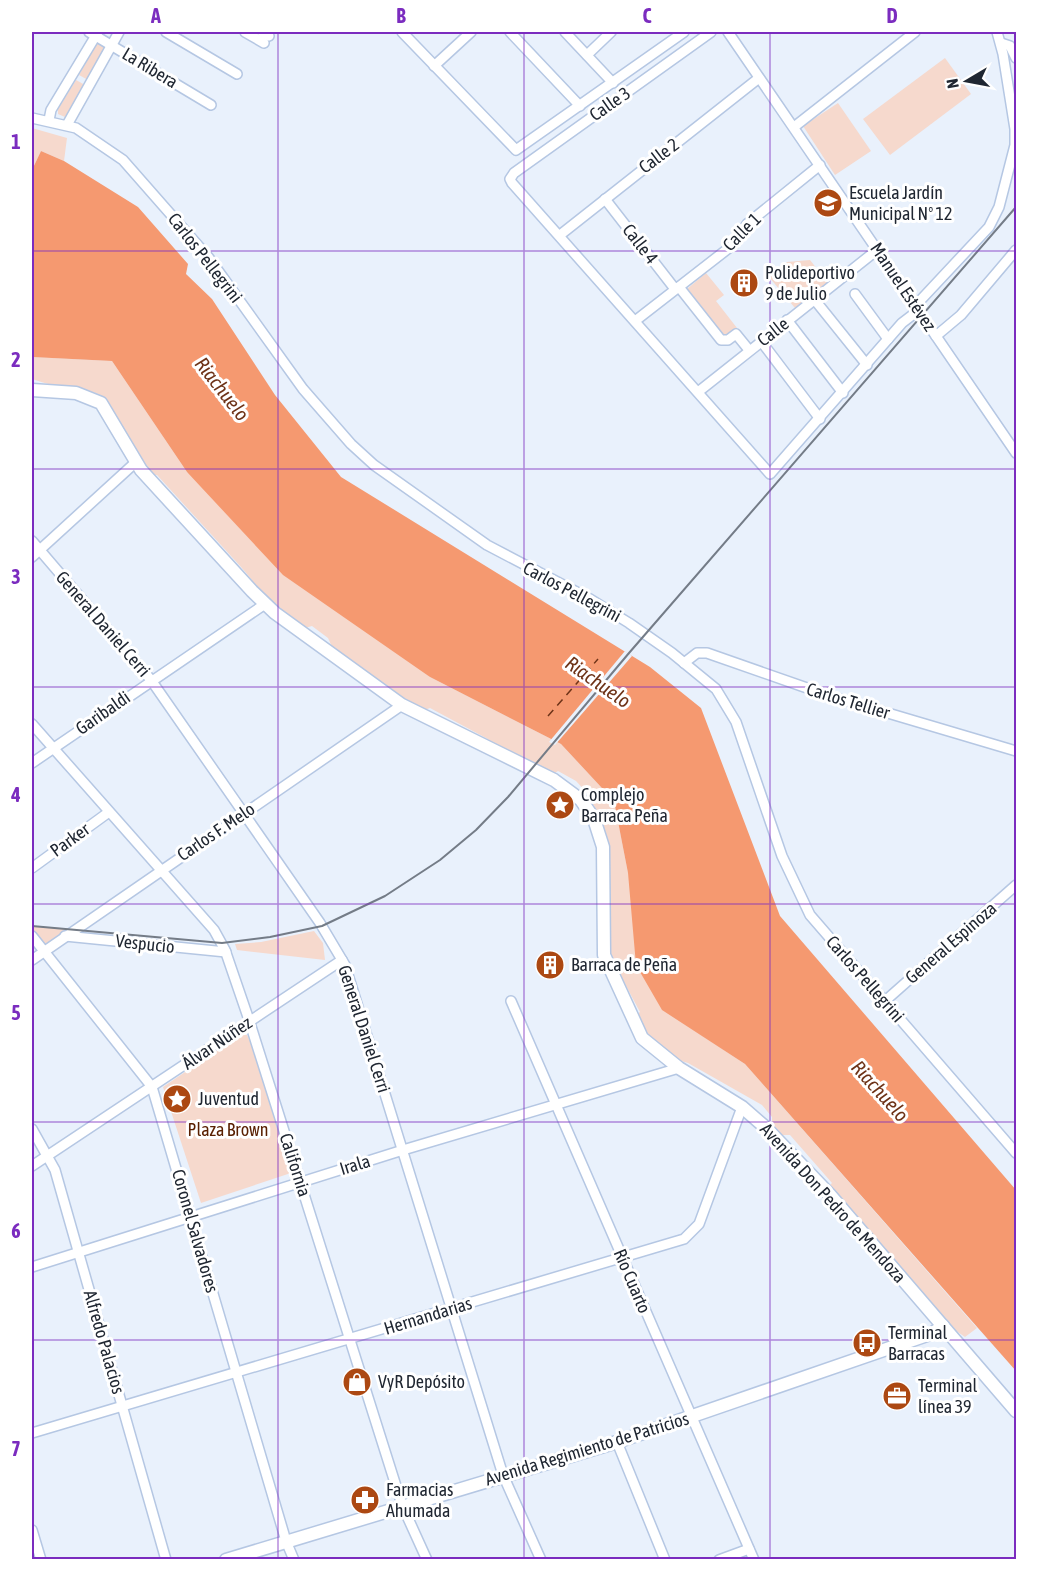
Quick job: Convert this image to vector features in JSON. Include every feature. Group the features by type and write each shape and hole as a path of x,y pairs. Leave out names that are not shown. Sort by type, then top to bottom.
{"main road":[{"name":"Avenida Don Pedro de Mendoza","path":"32,390 76,393 97,400 108,412 136,462 265,604 402,705 554,780 571,791 586,807 597,825 603,847 606,960 630,1006 642,1038 679,1068 742,1107 818,1182 1017,1411"},
{"name":"Avenida Regimiento de Patricios","path":"226,1560 691,1418 933,1333 943,1326"}],"street":[{"path":"67,125 119,32"},
{"path":"166,32 237,74"},
{"path":"245,32 265,37"},
{"path":"402,32 516,150 684,32"},
{"path":"434,66 471,32"},
{"path":"510,32 580,106"},
{"path":"565,32 613,83"},
{"path":"587,55 611,32"},
{"name":"Calle 3","path":"560,235 510,178 711,32"},
{"name":"Manuel Estévez","path":"728,32 1017,453"},
{"path":"794,127 915,32"},
{"path":"560,235 770,474 989,227 999,207 1015,145 1012,76 997,32"},
{"path":"49,120 51,110 94,33"},
{"name":"La Ribera","path":"94,33 211,105"},
{"path":"1001,43 1010,46 1017,58"},
{"path":"72,75 88,84"},
{"name":"Calle 2","path":"560,235 759,78"},
{"name":"Carlos Pellegrini","path":"32,118 67,125 95,139 123,160 209,258 290,373 342,434 366,458 487,545 590,599 684,663 716,689 732,714 782,856 804,906 1017,1153"},
{"name":"Calle 1","path":"635,321 734,244 747,224 820,165"},
{"name":"Calle 4","path":"605,199 721,340 728,340 736,334 749,350"},
{"name":"Calle","path":"698,392 878,250"},
{"path":"936,336 961,315 1017,250"},
{"path":"855,294 888,339"},
{"path":"814,299 867,364"},
{"path":"787,320 843,393"},
{"path":"761,341 820,419"},
{"path":"32,557 136,462"},
{"name":"General Daniel Cerri","path":"32,541 151,680 244,813 342,960 503,1475 541,1560"},
{"name":"Garibaldi","path":"32,763 265,604"},
{"name":"Carlos Tellier","path":"684,663 697,653 707,653 827,695 1017,751"},
{"name":"Carlos F. Melo","path":"32,960 402,705"},
{"name":"California","path":"32,724 214,930 226,952 402,1505 427,1560"},
{"name":"Parker","path":"32,868 109,812"},
{"name":"General Espinoza","path":"885,1001 1017,885"},
{"name":"Coronel Salvadores","path":"32,936 152,1087 286,1541 294,1560"},
{"name":"Vespucio","path":"65,936 226,952"},
{"name":"Álvar Núñez","path":"32,1166 342,960"},
{"name":"Río Cuarto","path":"511,1001 554,1105 754,1560"},
{"name":"Irala","path":"32,1267 403,1150 679,1068"},
{"name":"Hernandarias","path":"32,1433 679,1241 694,1232 703,1216 742,1107"},
{"name":"Alfredo Palacios","path":"32,1128 48,1155 79,1252 166,1560"},
{"path":"617,1442 664,1560"},
{"path":"32,1530 41,1560"},
{"path":"719,1560 749,1549"}],"green space":[{"path":"98,40 107,45 88,80 79,75"},
{"path":"945,58 971,94 890,155 863,119"},
{"path":"76,80 85,85 65,117 58,114 58,109"},
{"path":"838,103 871,151 835,175 803,126"},
{"path":"32,128 67,138 64,161 41,151 32,170"},
{"path":"810,260 828,283 795,308 769,277 787,262"},
{"path":"706,273 724,295 716,301 737,328 725,338 687,289"},
{"path":"32,357 112,361 187,472 430,677 561,744 614,801 628,873 662,1009 745,1064 977,1328 965,1337 952,1328 829,1186 832,1183 790,1135 781,1135 772,1127 772,1117 762,1105 688,1063 668,1057 641,1029 637,1014 640,1012 610,956 610,869 606,846 585,798 589,795 576,781 558,771 555,773 514,757 486,738 430,708 422,711 400,698 333,649 328,638 312,626 305,628 253,588 252,580 241,567 157,475 150,475 107,400 90,391 65,388 32,379"},
{"path":"32,926 76,929 44,951 32,936"},
{"path":"314,931 323,943 325,960 237,950 235,944 261,942"},
{"name":"Plaza Brown","path":"241,1034 247,1035 253,1047 294,1172 201,1203 163,1087"}],"water":[{"name":"Riachuelo","path":"41,151 64,161 138,207 188,264 186,274 212,299 275,395 341,477 650,667 701,708 780,916 1016,1190 1016,1371 745,1064 662,1010 636,965 628,873 614,801 561,744 430,677 283,575 187,472 112,361 32,357 32,170"}],"pier":[{"path":"625,651 632,656 555,745 549,742"}],"ferry route":[{"path":"548,716 598,659"}],"railway":[{"path":"32,926 222,943 270,937 322,926 385,896 440,860 476,830 508,797 629,653 1016,207"}],"place":[{"name":"Escuela Jardín Municipal Nº 12","path":"828,203"},
{"name":"Polideportivo 9 de Julio","path":"744,283"},
{"name":"Complejo Barraca Peña","path":"560,805"},
{"name":"Barraca de Peña","path":"550,965"},
{"name":"Juventud","path":"177,1099"},
{"name":"Terminal Barracas","path":"867,1343"},
{"name":"VyR Depósito","path":"357,1382"},
{"name":"Terminal línea 39","path":"897,1396"},
{"name":"Farmacias Ahumada","path":"365,1500"}]}
